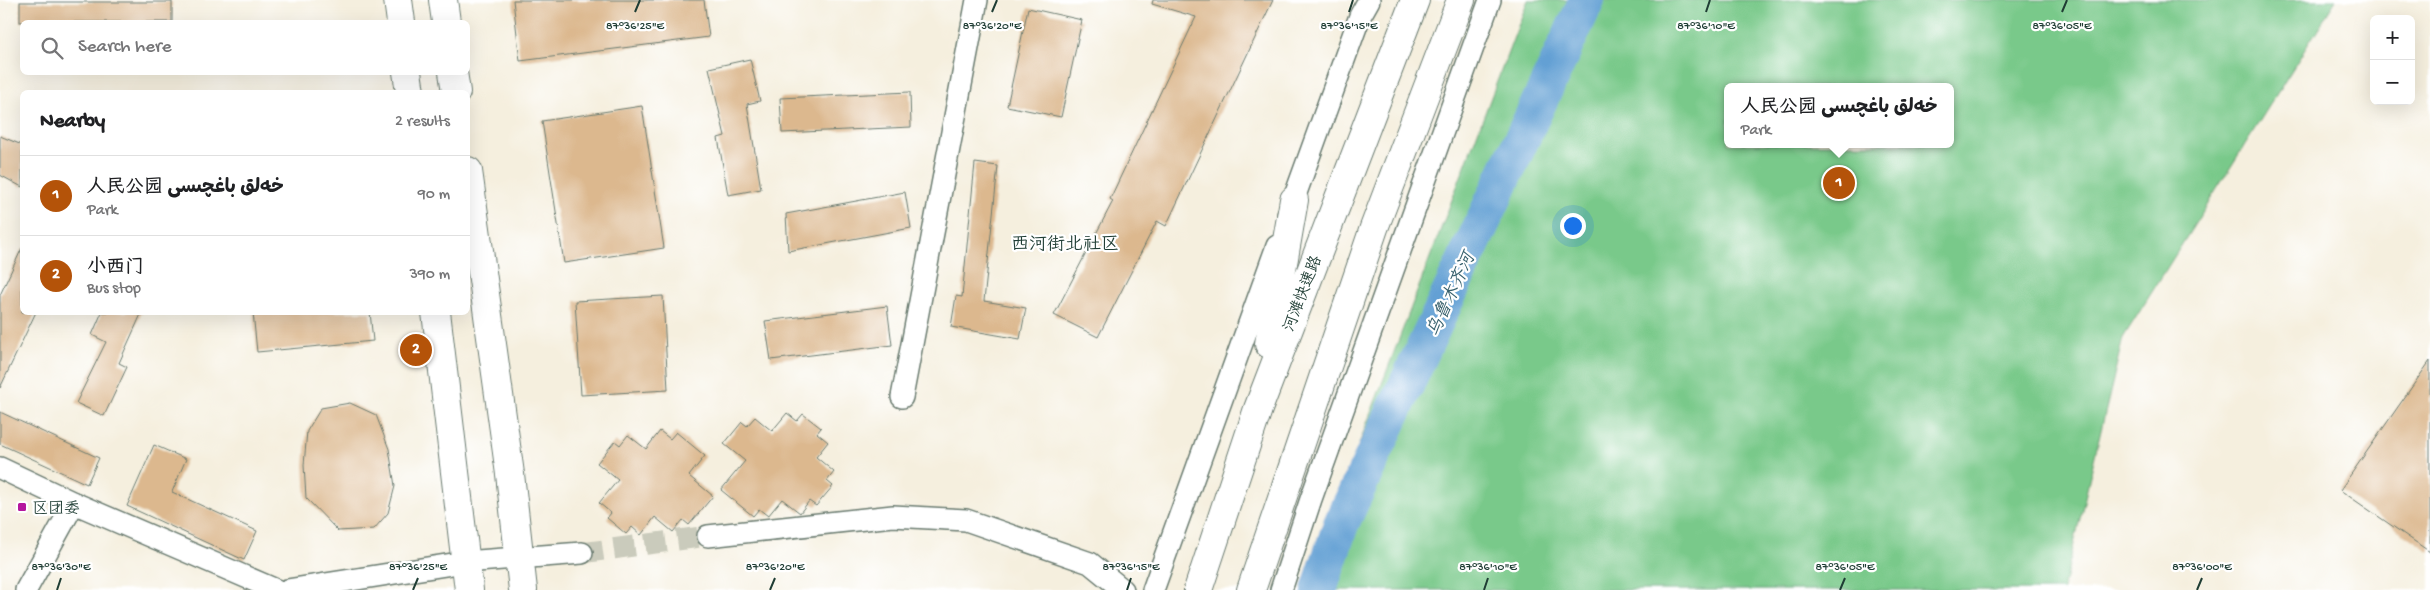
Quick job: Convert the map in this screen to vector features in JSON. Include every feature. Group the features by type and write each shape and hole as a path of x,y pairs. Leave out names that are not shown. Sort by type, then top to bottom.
{"main road":[{"path":"398,0 401,20"},
{"path":"443,0 446,20"},
{"path":"1251,590 1374,228 1460,3"},
{"name":"河滩快速路","path":"1198,590 1258,409 1318,247 1411,7"},
{"path":"407,75 410,90"},
{"path":"454,75 456,90"},
{"path":"470,185 510,474 523,590"},
{"path":"1258,409 1294,200"},
{"path":"436,315 469,590"}],"street":[{"path":"902,397 977,0"},
{"path":"1280,590 1490,0"},
{"path":"1153,590 1367,1"},
{"path":"0,468 74,503 276,590"},
{"path":"26,590 74,503"},
{"path":"708,536 893,516 966,520 1090,563 1123,590"},
{"path":"287,590 465,562 519,556 582,553"}],"green space":[{"path":"1528,0 2336,0 2123,338 2063,590 1305,590"}],"building":[{"path":"513,0 704,0 709,37 520,61"},
{"path":"1153,0 1273,0 1166,226 1157,221 1098,337 1054,315 1113,201 1110,199 1196,17 1152,4"},
{"path":"20,2 172,2 172,20 20,20"},
{"path":"1028,8 1082,20 1061,117 1007,106"},
{"path":"750,59 760,101 747,104 761,189 728,195 718,138 725,136 709,68"},
{"path":"910,92 911,127 782,133 780,98"},
{"path":"642,106 664,248 564,263 542,121"},
{"path":"0,136 20,144 20,186 0,175"},
{"path":"975,163 998,166 984,301 1026,308 1020,339 951,327 956,296 962,297"},
{"path":"905,192 911,228 788,251 786,214"},
{"path":"20,252 20,315 35,315 0,388 0,295"},
{"path":"663,296 668,390 581,395 575,301"},
{"path":"887,306 892,345 771,360 765,321"},
{"path":"101,315 141,315 119,363 127,367 104,416 76,403 106,342 92,335"},
{"path":"253,315 370,315 373,341 257,352"},
{"path":"2430,361 2430,552 2340,490"},
{"path":"350,403 376,415 389,449 395,486 388,513 374,529 338,531 306,498 304,465 307,431 321,408"},
{"path":"0,412 99,458 87,484 0,444"},
{"path":"787,413 797,421 803,414 821,428 817,433 828,442 816,457 834,472 827,481 833,486 816,506 809,501 800,513 782,499 768,516 759,509 753,516 721,490 745,461 724,444 742,422 747,426 755,417 772,431"},
{"path":"660,431 670,439 676,432 705,456 689,476 713,496 689,525 683,520 673,532 655,517 641,535 632,527 626,534 607,518 611,513 599,503 618,480 597,463 615,441 620,445 628,435 646,449"},
{"path":"154,445 186,459 172,492 257,531 244,560 127,506"}],"waterway":[{"name":"乌鲁木齐河","path":"1319,590 1341,524 1587,0"}],"tunnel":[{"path":"582,553 708,536"}],"place":[{"name":"人民公园 خەلق باغچىسى","path":"1839,183"},
{"name":"小西门","path":"416,350"},
{"name":"区团委","path":"22,507"}],"district":[{"name":"西河街北社区","path":"1065,243"}]}
